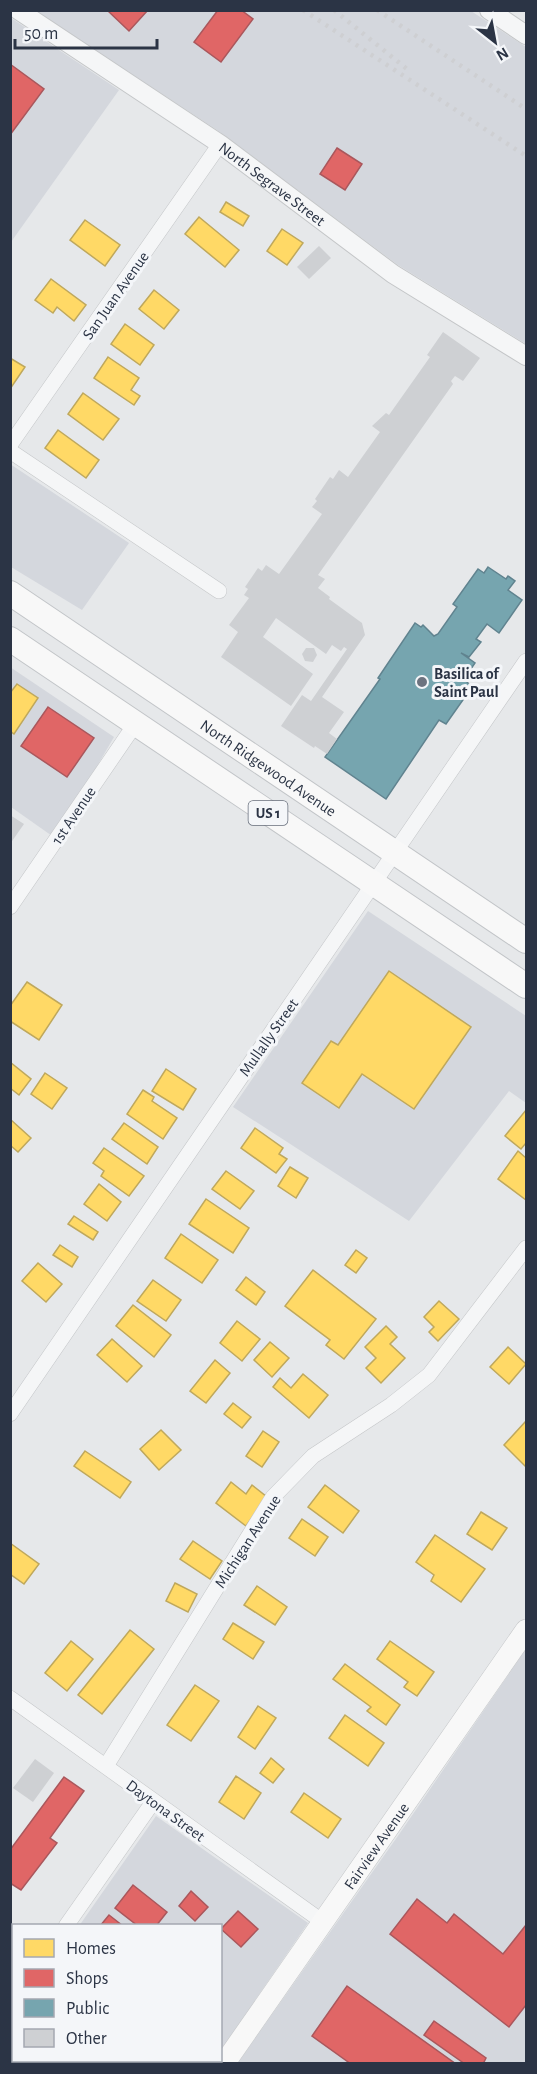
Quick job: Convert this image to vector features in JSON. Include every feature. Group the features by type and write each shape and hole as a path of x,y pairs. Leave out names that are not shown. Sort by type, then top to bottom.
{"main road":[{"name":"North Ridgewood Avenue","path":"10,594 526,941"},
{"name":"US 1","path":"10,639 526,986"},
{"name":"Fairview Avenue","path":"224,2064 526,1630"}],"street":[{"name":"North Segrave Street","path":"18,10 219,144 393,274 526,356"},
{"path":"489,10 526,35"},
{"name":"San Juan Avenue","path":"10,445 219,144"},
{"path":"10,451 219,591"},
{"name":"Mullally Street","path":"10,1414 526,661"},
{"name":"1st Avenue","path":"10,907 136,723"},
{"name":"Michigan Avenue","path":"106,1766 273,1497 313,1456 391,1406 429,1375 526,1248"},
{"name":"Daytona Street","path":"10,1698 323,1922"},
{"path":"67,1924 153,1802"}],"shaded area":[{"path":"36,11 471,11 526,47 526,344 398,265 217,130"},
{"path":"11,18 119,90 11,242"},
{"path":"10,464 129,543 82,610 11,567"},
{"path":"10,667 114,737 55,838 11,807"},
{"path":"368,911 526,1016 526,1103 509,1091 409,1221 233,1107"},
{"path":"526,1649 526,2063 237,2064 400,1833"},
{"path":"156,1816 308,1923 222,2049 222,1924 80,1924"},
{"path":"12,2020 12,2062 212,2062 211,2064 11,2064"}],"building: Homes":[{"path":"226,202 249,216 243,226 220,212"},
{"path":"199,217 239,250 225,267 185,234"},
{"path":"85,220 120,245 105,266 70,240"},
{"path":"282,229 303,243 287,265 267,251"},
{"path":"51,279 86,305 74,321 57,307 53,313 35,300"},
{"path":"154,290 179,310 164,329 139,309"},
{"path":"125,324 154,345 140,365 111,344"},
{"path":"108,357 139,378 131,390 140,396 134,405 94,378"},
{"path":"10,358 25,367 10,389"},
{"path":"83,393 119,419 103,440 68,414"},
{"path":"58,430 99,460 86,478 45,448"},
{"path":"17,684 38,698 14,734 10,731 10,693"},
{"path":"389,971 471,1027 414,1109 362,1074 339,1108 302,1083 331,1041 338,1045"},
{"path":"27,982 62,1005 39,1040 10,1021 10,1006"},
{"path":"10,1062 31,1079 19,1095 10,1088"},
{"path":"166,1069 196,1089 183,1110 152,1091"},
{"path":"45,1073 67,1088 52,1109 31,1094"},
{"path":"143,1090 154,1097 152,1101 177,1118 163,1139 127,1114"},
{"path":"526,1110 526,1143 521,1149 505,1136"},
{"path":"10,1119 31,1138 18,1152 10,1145"},
{"path":"124,1123 158,1147 147,1164 112,1139"},
{"path":"255,1128 283,1148 279,1154 287,1159 276,1173 241,1148"},
{"path":"104,1148 144,1176 129,1196 101,1176 104,1171 93,1163"},
{"path":"518,1151 526,1158 526,1200 498,1179"},
{"path":"290,1167 308,1178 296,1198 278,1186"},
{"path":"226,1171 254,1191 240,1209 212,1189"},
{"path":"99,1184 121,1202 107,1221 84,1204"},
{"path":"206,1199 249,1228 233,1253 189,1224"},
{"path":"74,1216 98,1232 93,1240 68,1224"},
{"path":"181,1234 218,1260 202,1283 165,1258"},
{"path":"60,1245 78,1257 72,1267 53,1255"},
{"path":"356,1250 367,1258 356,1273 345,1265"},
{"path":"38,1263 62,1284 46,1302 22,1281"},
{"path":"313,1270 376,1319 344,1359 326,1345 330,1340 285,1306"},
{"path":"246,1277 265,1292 256,1305 236,1290"},
{"path":"153,1280 181,1300 166,1321 137,1301"},
{"path":"439,1301 459,1319 438,1341 429,1332 434,1327 424,1317"},
{"path":"133,1305 171,1335 154,1357 116,1326"},
{"path":"237,1321 260,1339 242,1361 220,1343"},
{"path":"386,1326 397,1337 390,1344 405,1358 381,1383 366,1368 376,1358 365,1347"},
{"path":"112,1339 142,1366 127,1382 97,1355"},
{"path":"270,1342 289,1358 272,1377 254,1360"},
{"path":"508,1347 526,1364 509,1384 490,1367"},
{"path":"215,1360 230,1373 206,1403 190,1391"},
{"path":"303,1374 328,1395 309,1418 273,1387 280,1378 291,1388"},
{"path":"233,1403 251,1417 242,1428 224,1414"},
{"path":"526,1421 526,1467 504,1445"},
{"path":"161,1430 181,1450 159,1470 140,1449"},
{"path":"263,1431 279,1442 262,1467 246,1456"},
{"path":"85,1451 131,1482 120,1498 74,1466"},
{"path":"231,1482 246,1494 252,1485 267,1497 246,1526 216,1503"},
{"path":"325,1485 359,1511 343,1533 308,1507"},
{"path":"481,1512 507,1528 492,1550 467,1534"},
{"path":"302,1519 328,1537 315,1556 289,1538"},
{"path":"435,1535 485,1569 461,1602 431,1581 434,1575 416,1562"},
{"path":"193,1541 222,1561 210,1579 180,1559"},
{"path":"10,1543 39,1564 24,1584 10,1574"},
{"path":"175,1583 197,1594 188,1612 166,1601"},
{"path":"257,1586 287,1607 275,1625 244,1605"},
{"path":"233,1623 264,1642 253,1659 223,1639"},
{"path":"130,1630 154,1649 102,1714 78,1695"},
{"path":"71,1641 93,1659 67,1691 45,1673"},
{"path":"390,1641 434,1672 417,1696 404,1687 408,1682 377,1659"},
{"path":"345,1664 400,1705 386,1725 367,1711 371,1707 333,1679"},
{"path":"195,1685 219,1701 191,1741 167,1725"},
{"path":"258,1706 276,1718 255,1749 238,1737"},
{"path":"345,1715 384,1743 368,1766 329,1738"},
{"path":"271,1758 284,1769 273,1783 260,1773"},
{"path":"236,1776 261,1793 244,1819 219,1802"},
{"path":"304,1793 341,1819 328,1838 291,1812"}],"building: Shops":[{"path":"107,10 148,10 129,31"},
{"path":"218,10 241,10 253,19 221,62 194,42"},
{"path":"10,64 44,89 10,135"},
{"path":"337,148 362,164 345,190 320,174"},
{"path":"48,707 94,738 67,777 21,746"},
{"path":"64,1777 84,1791 50,1838 57,1843 21,1890 10,1883 10,1850"},
{"path":"133,1885 167,1912 158,1924 135,1924 115,1908"},
{"path":"191,1891 208,1907 195,1921 179,1906"},
{"path":"417,1899 447,1923 454,1914 503,1954 526,1925 526,2005 509,2027 390,1934"},
{"path":"238,1911 258,1929 241,1947 222,1928"},
{"path":"109,1915 120,1924 102,1924"},
{"path":"347,1986 456,2064 351,2064 312,2036"},
{"path":"434,2021 486,2058 483,2064 465,2064 424,2035"},
{"path":"136,2062 166,2062 168,2064 135,2064"}],"building: Public":[{"name":"Basilica of Saint Paul","path":"488,567 506,579 508,576 515,581 508,590 522,600 499,633 487,624 476,639 481,642 469,657 461,653 475,663 464,679 472,687 446,724 439,720 386,799 325,757 380,679 378,678 415,623 421,627 423,625 434,636 438,634 457,607 453,604 478,569 484,573"}],"building: Other":[{"path":"319,246 331,258 309,279 297,267"},
{"path":"443,332 480,358 463,381 455,376 451,381 453,384 318,575 325,579 318,588 362,623 365,635 322,697 344,712 329,733 337,739 327,754 281,726 302,695 311,701 347,649 344,647 341,651 332,645 326,654 276,618 263,637 313,674 291,706 221,657 238,632 229,625 249,598 244,595 248,589 245,587 258,568 262,571 266,565 279,574 322,514 312,507 317,501 315,499 330,477 333,479 339,470 348,477 380,432 372,426 386,413 389,415 430,357 427,355"},
{"path":"306,648 314,648 317,655 313,662 305,661 302,654"},
{"path":"10,815 24,824 10,844"},
{"path":"35,1759 54,1773 33,1802 13,1788"}],"railway":[{"path":"303,10 526,156"},
{"path":"334,10 407,69"},
{"path":"377,10 526,109"}],"place":[{"name":"Basilica of Saint Paul","path":"422,682"}]}
